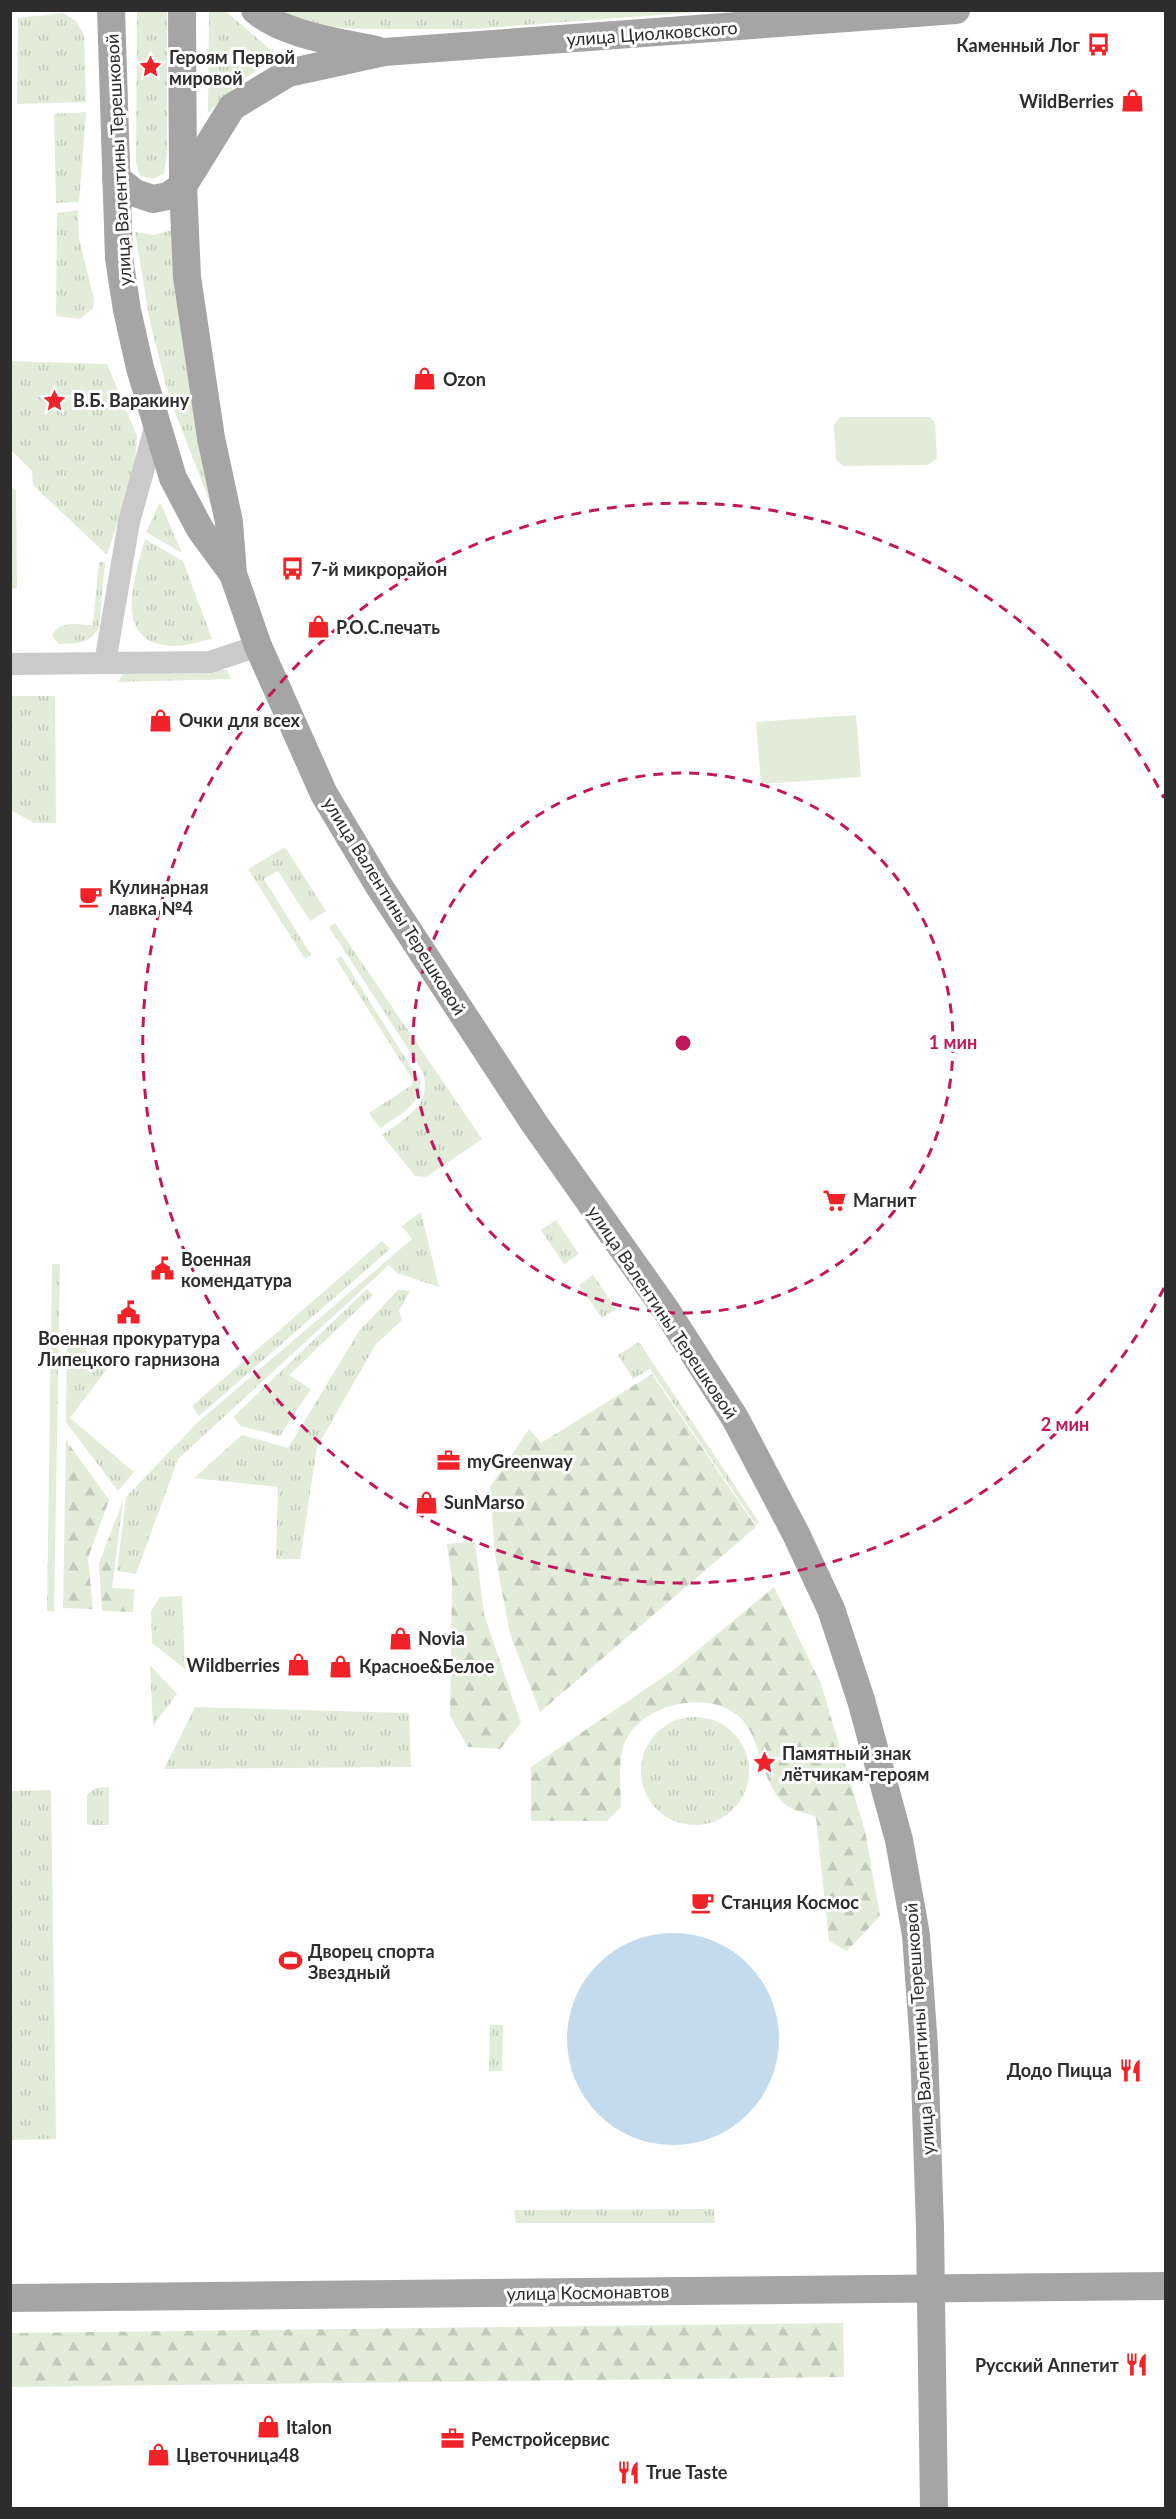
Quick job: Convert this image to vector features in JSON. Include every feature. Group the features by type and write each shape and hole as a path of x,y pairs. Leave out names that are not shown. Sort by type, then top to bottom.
{"main road":[{"name":"улица Валентины Терешковой","path":"111,10 119,258 126,310 140,369 173,478 200,530 233,574"},
{"name":"улица Валентины Терешковой","path":"182,10 183,186 187,277 211,438 229,522 233,574 258,646 324,794 379,886 534,1123 666,1310 735,1418 796,1534 831,1609 861,1700 899,1840 916,1935 924,2047 934,2508"},
{"path":"255,10 265,18 305,33 384,52"},
{"name":"улица Циолковского","path":"384,52 956,10"},
{"path":"117,178 135,193 153,199 168,196 183,186 232,107 288,73 384,52"},
{"name":"улица Космонавтов","path":"10,2298 1166,2286"}],"street":[{"path":"105,663 129,522 156,424"},
{"path":"112,620 119,641 124,647 145,659 160,663"},
{"path":"10,664 210,662 258,646"}],"green space":[{"path":"137,11 167,11 167,152 164,174 152,179 140,176 136,163"},
{"path":"209,11 225,11 278,56 242,80 208,113"},
{"path":"282,11 712,11 472,29 359,29 314,25"},
{"path":"63,13 76,21 84,35 86,102 17,104 18,18"},
{"path":"86,112 79,202 56,203 54,114"},
{"path":"78,210 79,238 94,299 93,308 80,319 56,316 57,213"},
{"path":"176,229 182,331 192,405 218,523 169,397 150,322 135,232 154,235"},
{"path":"10,361 107,364 137,436 134,472 107,555 33,485 32,471 11,450"},
{"path":"840,417 930,417 935,422 937,458 928,465 843,466 836,459 834,425"},
{"path":"11,487 16,490 17,589 11,588"},
{"path":"160,502 182,553 146,532"},
{"path":"145,539 183,561 212,639 175,646 155,643 141,634 134,622 132,606 136,572"},
{"path":"99,562 105,562 99,627 87,640 58,644 52,635 60,627 70,624 93,625"},
{"path":"227,670 231,679 118,682 124,673"},
{"path":"11,696 55,696 56,823 34,823 11,810"},
{"path":"856,715 861,777 761,784 756,722"},
{"path":"285,847 326,911 310,921 278,871 264,879 311,955 305,959 248,869"},
{"path":"335,923 482,1139 426,1177 415,1176 382,1135 408,1116 420,1103 425,1084 423,1072 329,927"},
{"path":"341,956 420,1081 417,1097 408,1109 380,1128 369,1113 412,1085 413,1080 336,959"},
{"path":"421,1212 439,1287 397,1273 389,1265 178,1459 136,1574 117,1571 126,1497 198,1422 412,1239 402,1226"},
{"path":"556,1220 579,1254 564,1264 541,1230"},
{"path":"382,1241 390,1249 199,1416 192,1406"},
{"path":"52,1264 60,1264 54,1612 47,1611"},
{"path":"593,1275 616,1309 602,1318 579,1285"},
{"path":"367,1289 373,1295 289,1375 311,1389 280,1436 241,1426 233,1417"},
{"path":"398,1290 410,1291 399,1311 402,1320 376,1344 317,1447 300,1559 276,1559 278,1487 194,1478 242,1435 288,1448 359,1331"},
{"path":"67,1330 96,1362 107,1369 70,1418 134,1472 118,1491 66,1422"},
{"path":"639,1342 759,1522 756,1525 650,1369 633,1379 618,1355"},
{"path":"652,1374 756,1527 540,1712 510,1634 495,1554 490,1487 529,1429 541,1443"},
{"path":"66,1440 109,1500 88,1558 93,1609 63,1608"},
{"path":"123,1501 112,1588 134,1589 133,1612 102,1611 99,1563"},
{"path":"475,1542 484,1614 521,1723 500,1749 468,1747 450,1716 452,1580 447,1544"},
{"path":"774,1587 821,1684 865,1831 880,1916 847,1951 829,1941 816,1817 789,1807 777,1795 770,1784 745,1723 736,1714 722,1707 706,1703 689,1703 656,1712 641,1721 630,1733 621,1754 621,1807 607,1821 531,1821 531,1767 675,1669"},
{"path":"182,1596 185,1669 152,1643 151,1611 160,1597"},
{"path":"150,1665 177,1694 153,1726"},
{"path":"195,1707 409,1713 411,1767 164,1769"},
{"path":"695,1717 705,1718 725,1726 733,1733 740,1741 748,1761 748,1781 740,1801 733,1809 725,1816 705,1824 695,1825 685,1824 665,1816 657,1809 650,1801 642,1781 641,1771 642,1761 650,1741 657,1733 665,1726 685,1718"},
{"path":"109,1787 109,1825 87,1825 87,1794 96,1788"},
{"path":"51,1790 56,2139 11,2140 11,1791"},
{"path":"490,2025 503,2025 502,2071 489,2071"},
{"path":"714,2209 715,2223 516,2223 514,2210"},
{"path":"843,2323 844,2377 11,2387 11,2333"}],"water":[{"path":"663,1933 683,1933 704,1937 723,1945 748,1964 761,1980 771,1998 777,2018 779,2039 777,2060 771,2080 761,2098 748,2114 723,2133 704,2141 683,2145 663,2145 642,2141 623,2133 591,2106 579,2089 571,2070 567,2049 567,2029 571,2008 579,1989 606,1957 623,1945 642,1937"}],"place":[{"name":"Каменный Лог","path":"1098,45"},
{"name":"Героям Первой мировой","path":"151,67"},
{"name":"WildBerries","path":"1132,101"},
{"name":"Ozon","path":"425,379"},
{"name":"В.Б. Варакину","path":"55,400"},
{"name":"7-й микрорайон","path":"293,569"},
{"name":"Р.О.С.печать","path":"318,627"},
{"name":"Очки для всех","path":"161,720"},
{"name":"Кулинарная лавка №4","path":"91,897"},
{"name":"Магнит","path":"835,1200"},
{"name":"Военная комендатура","path":"163,1269"},
{"name":"Военная прокуратура Липецкого гарнизона","path":"129,1312"},
{"name":"myGreenway","path":"449,1461"},
{"name":"SunMarso","path":"426,1502"},
{"name":"Novia","path":"400,1638"},
{"name":"Wildberries","path":"298,1665"},
{"name":"Красное&Белое","path":"341,1666"},
{"name":"Памятный знак лётчикам-героям","path":"764,1763"},
{"name":"Станция Космос","path":"703,1902"},
{"name":"Дворец спорта Звездный","path":"290,1961"},
{"name":"Додо Пицца","path":"1130,2070"},
{"name":"Русский Аппетит","path":"1137,2365"},
{"name":"Italon","path":"268,2427"},
{"name":"Ремстройсервис","path":"453,2439"},
{"name":"Цветочница48","path":"158,2455"},
{"name":"True Taste","path":"628,2472"}]}
